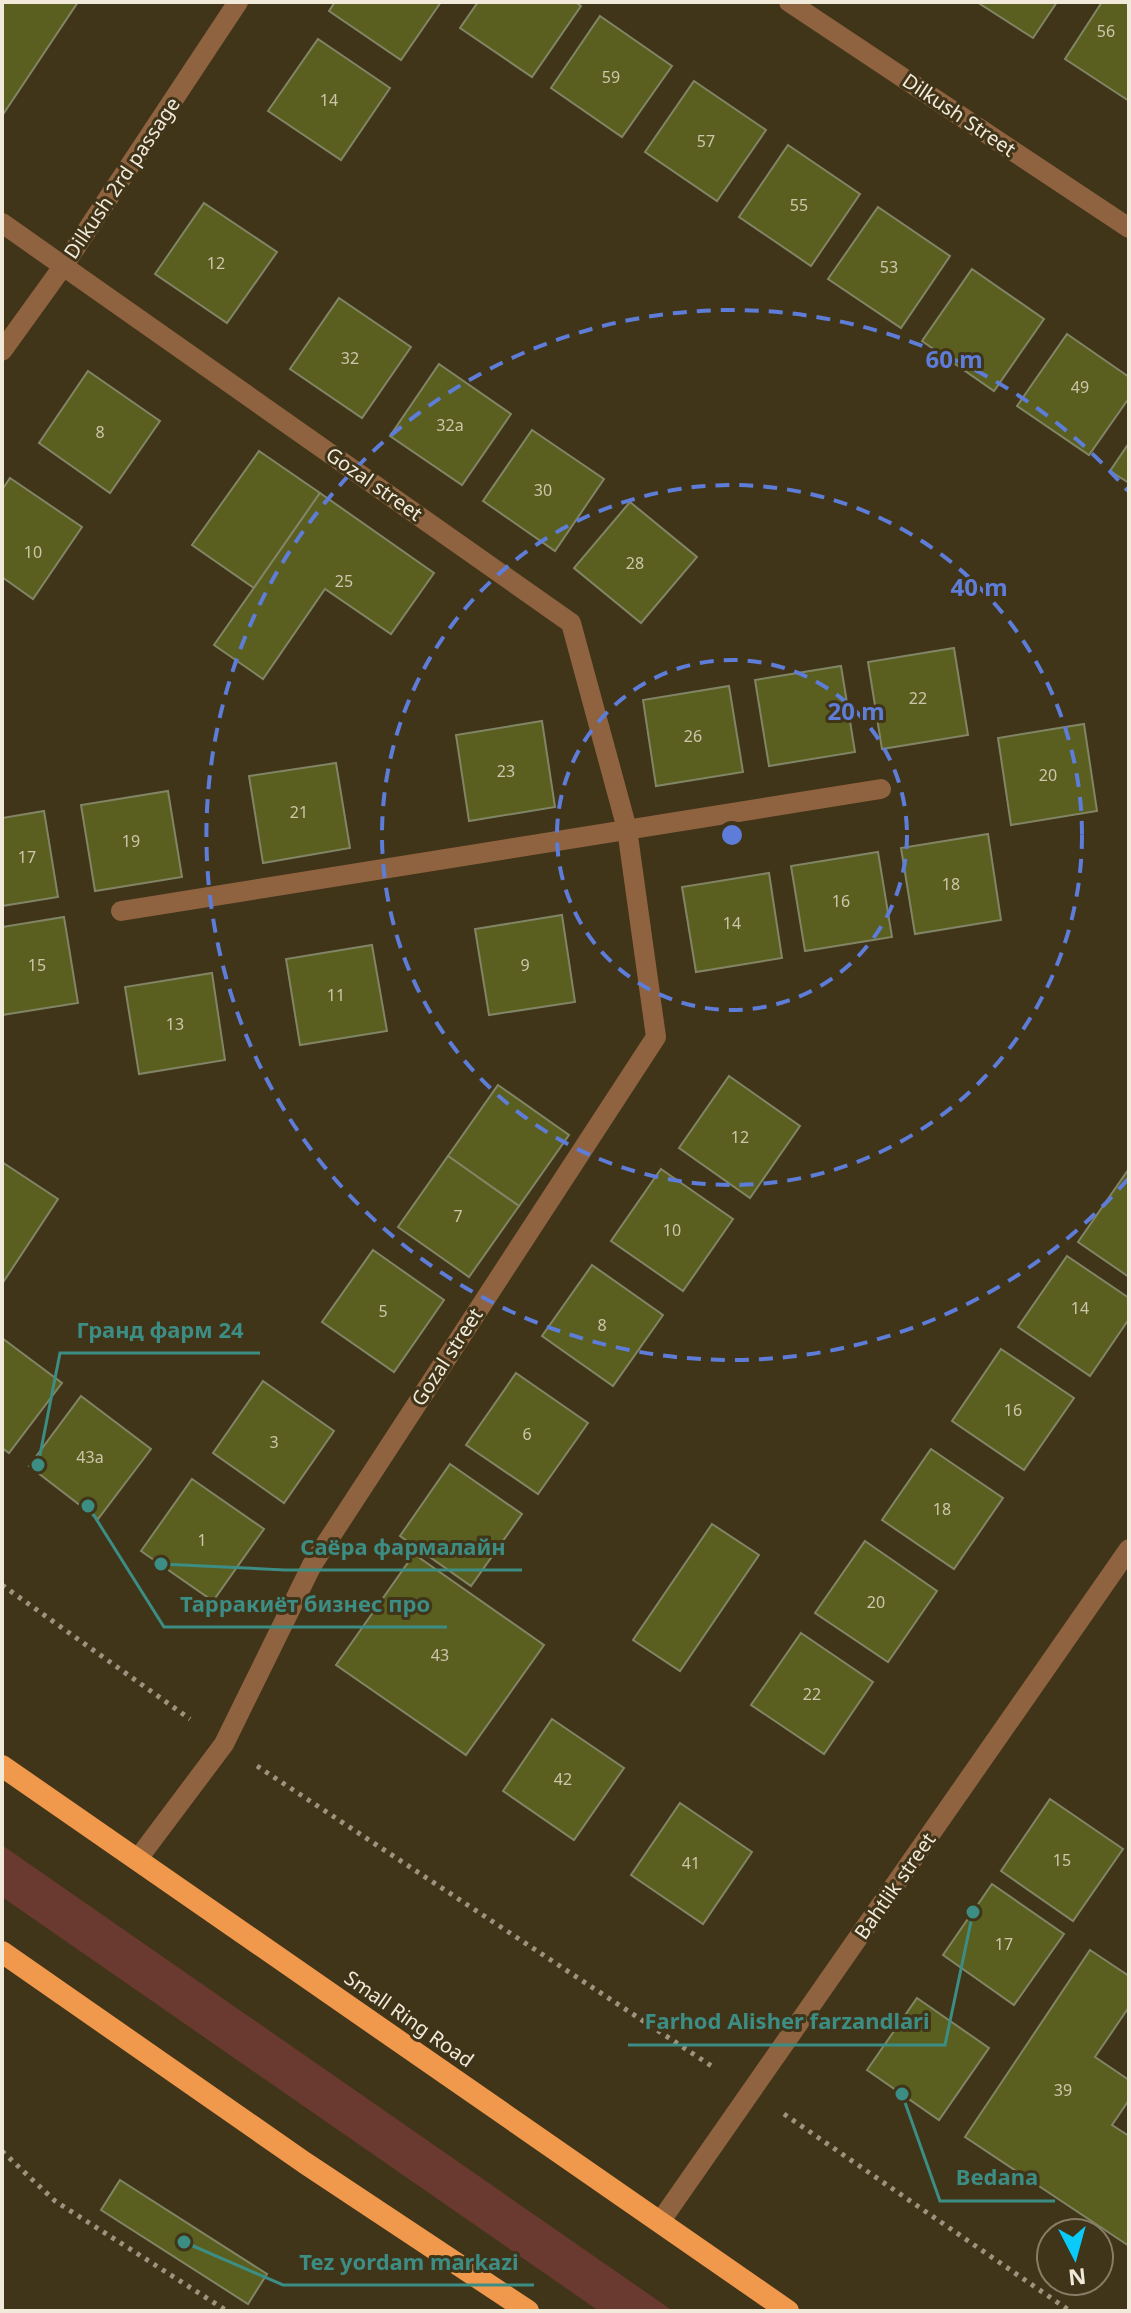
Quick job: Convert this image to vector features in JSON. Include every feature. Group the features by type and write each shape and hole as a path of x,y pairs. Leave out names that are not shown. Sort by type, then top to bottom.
{"highway":[{"name":"Small Ring Road","path":"2,1766 788,2311"},
{"path":"2,1952 305,2163 528,2311"}],"street":[{"name":"Dilkush 2rd passage","path":"2,351 64,265 238,2"},
{"name":"Dilkush Street","path":"789,2 1129,228"},
{"name":"Gozal street","path":"2,223 571,623 627,829 656,1037 312,1565 224,1744 137,1860"},
{"path":"121,911 881,789"},
{"name":"Bahtlik street","path":"660,2222 1129,1549"}],"path":[{"path":"2,1585 224,1744 752,2092 1070,2311"},
{"path":"2,2151 55,2201 227,2311"}],"shaded area":[{"path":"2,1845 673,2311 599,2311 2,1897"}],"building":[{"path":"2,2 78,2 2,116"},
{"path":"335,2 441,2 401,60 329,11"},
{"path":"478,2 575,2 581,6 532,77 460,28"},
{"path":"977,2 1057,2 1033,38"},
{"path":"1102,2 1129,2 1129,101 1065,59"},
{"path":"600,16 672,66 622,137 551,88"},
{"path":"318,39 390,88 341,160 268,111"},
{"path":"694,81 766,130 717,201 645,152"},
{"path":"788,145 860,194 811,266 739,217"},
{"path":"204,203 277,252 227,323 155,274"},
{"path":"878,207 950,256 901,328 828,279"},
{"path":"972,269 1044,319 994,391 922,341"},
{"path":"339,298 411,347 362,418 290,369"},
{"path":"1067,334 1129,377 1129,398 1089,455 1017,406"},
{"path":"439,364 511,414 462,485 390,436"},
{"path":"88,371 160,421 110,493 39,443"},
{"path":"532,430 604,479 555,551 483,501"},
{"path":"1129,443 1129,483 1110,471"},
{"path":"259,451 320,493 254,588 192,545"},
{"path":"10,478 82,527 33,599 2,577 2,490"},
{"path":"320,493 434,573 391,634 325,589 263,679 214,645"},
{"path":"630,502 697,557 641,623 574,568"},
{"path":"954,648 968,735 882,749 868,662"},
{"path":"841,666 855,752 769,766 755,680"},
{"path":"729,686 743,772 656,786 643,700"},
{"path":"542,721 555,807 469,821 456,735"},
{"path":"1084,724 1097,811 1011,825 998,738"},
{"path":"336,763 350,848 263,863 249,776"},
{"path":"168,791 182,877 95,891 81,805"},
{"path":"44,811 58,897 2,906 2,818"},
{"path":"988,834 1001,920 915,934 901,848"},
{"path":"878,852 892,937 805,951 791,866"},
{"path":"769,873 782,958 696,972 682,887"},
{"path":"562,915 575,1002 489,1015 475,929"},
{"path":"64,917 78,1003 2,1015 2,927"},
{"path":"372,945 387,1031 300,1045 286,959"},
{"path":"212,973 225,1060 139,1074 125,987"},
{"path":"729,1076 800,1126 750,1198 679,1148"},
{"path":"498,1085 569,1135 519,1206 448,1156"},
{"path":"448,1156 519,1206 469,1277 398,1227"},
{"path":"2,1162 58,1199 2,1284"},
{"path":"661,1169 733,1219 683,1291 611,1241"},
{"path":"1129,1171 1129,1277 1078,1242"},
{"path":"373,1250 444,1300 394,1372 322,1322"},
{"path":"1067,1256 1129,1298 1129,1319 1090,1376 1018,1327"},
{"path":"592,1265 663,1315 613,1386 542,1336"},
{"path":"2,1338 62,1383 9,1453 2,1448"},
{"path":"1001,1349 1074,1398 1024,1470 952,1421"},
{"path":"516,1373 588,1423 538,1494 466,1445"},
{"path":"263,1381 334,1431 284,1503 213,1453"},
{"path":"81,1396 151,1449 98,1519 29,1466"},
{"path":"931,1449 1003,1498 954,1569 882,1520"},
{"path":"450,1464 522,1514 471,1586 400,1536"},
{"path":"192,1479 264,1529 213,1601 141,1551"},
{"path":"712,1524 759,1555 680,1671 633,1640"},
{"path":"865,1541 937,1591 888,1662 815,1613"},
{"path":"414,1554 544,1645 466,1755 336,1665"},
{"path":"801,1633 873,1682 824,1754 751,1705"},
{"path":"552,1719 624,1768 574,1840 503,1791"},
{"path":"1050,1799 1123,1849 1073,1921 1001,1871"},
{"path":"680,1803 752,1852 703,1924 631,1875"},
{"path":"992,1884 1064,1934 1014,2005 943,1955"},
{"path":"1090,1950 1129,1976 1129,2007 1095,2057 1129,2080 1129,2100 1112,2125 1129,2136 1129,2246 1115,2237 1115,2217 1085,2217 965,2137"},
{"path":"917,1998 989,2048 939,2120 867,2070"},
{"path":"120,2180 267,2274 248,2304 101,2210"}],"place":[{"name":"Гранд фарм 24","path":"38,1465"},
{"name":"Тарракиёт бизнес про","path":"88,1506"},
{"name":"Саёра фармалайн","path":"161,1564"},
{"name":"Farhod Alisher farzandlari","path":"973,1912"},
{"name":"Bedana","path":"902,2094"},
{"name":"Tez yordam markazi","path":"184,2242"}]}
